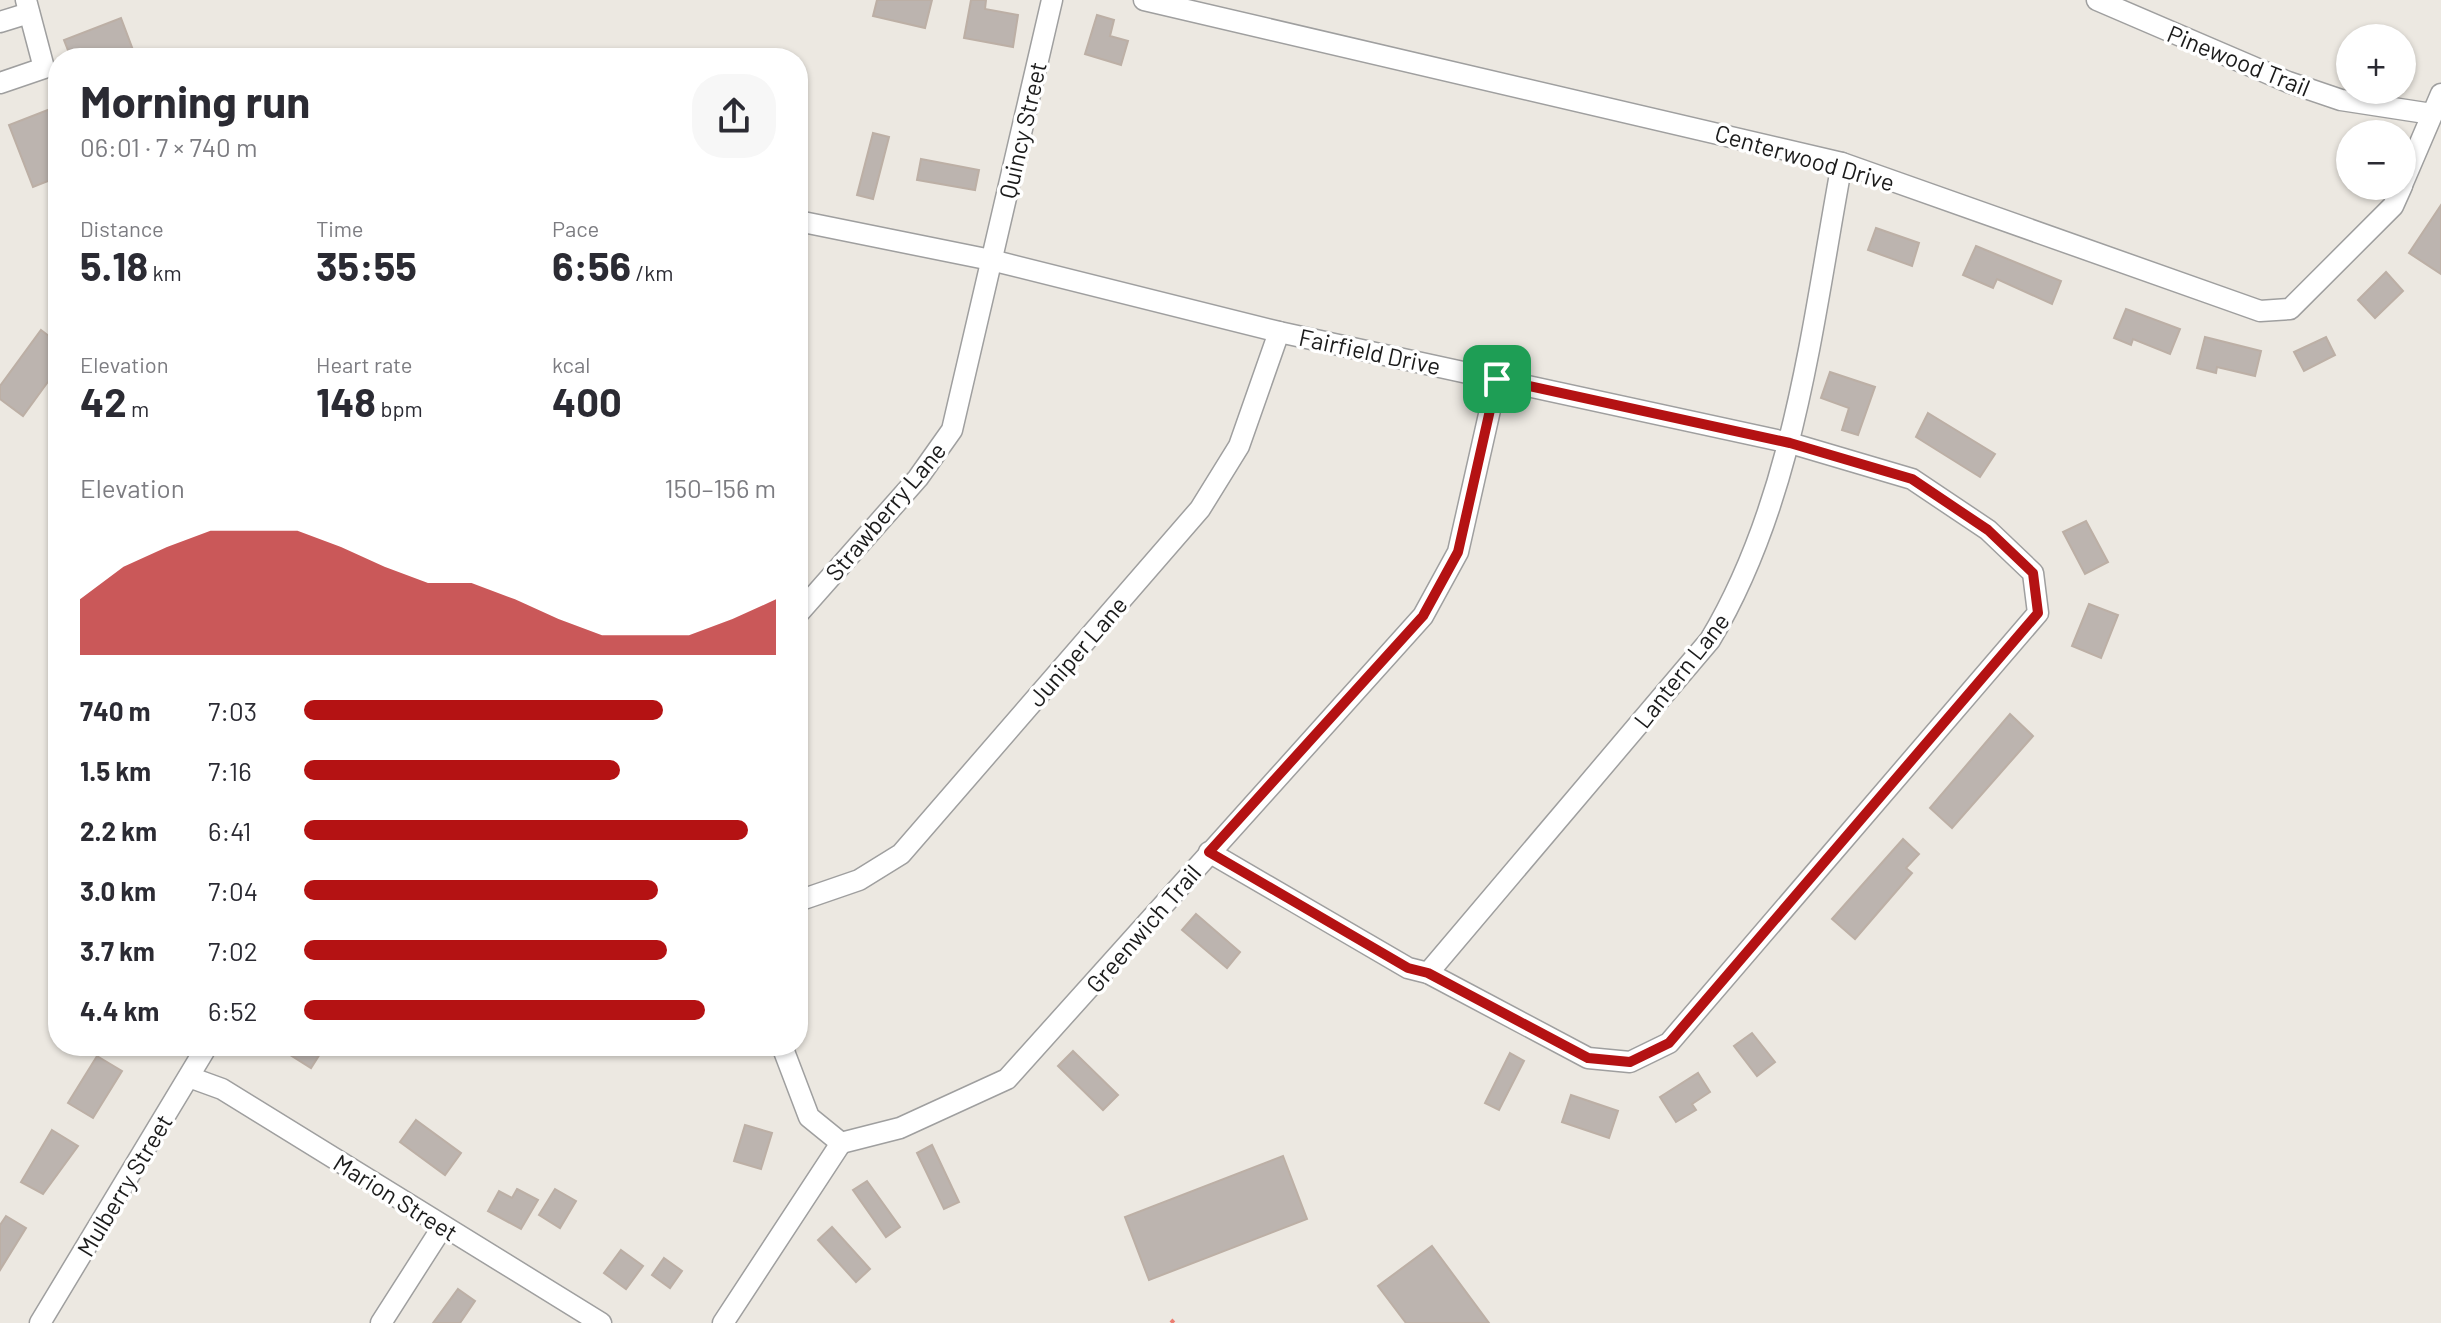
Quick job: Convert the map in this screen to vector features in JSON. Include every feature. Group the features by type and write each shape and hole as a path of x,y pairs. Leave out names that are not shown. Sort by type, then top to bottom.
{"street":[{"name":"Quincy Street","path":"991,260 1052,0"},
{"name":"Centerwood Drive","path":"1144,0 1842,163 2260,311 2290,309 2396,200"},
{"name":"Pinewood Trail","path":"2097,0 2288,82 2341,100 2432,114"},
{"path":"0,22 27,6 44,68 0,83"},
{"name":"Centerwood Drive","path":"2416,152 2441,94"},
{"name":"Lantern Lane","path":"1428,973 1710,640 1739,592 1790,443 1842,163"},
{"name":"Fairfield Drive","path":"808,223 991,260 1279,332 1790,443 1912,479 1988,530 2033,573 2038,613 1669,1043 1630,1062 1588,1058 1428,973 1408,968 1209,852"},
{"name":"Strawberry Lane","path":"808,603 918,478 952,430 991,260"},
{"name":"Juniper Lane","path":"808,898 859,880 901,854 1200,509 1239,446 1279,332"},
{"name":"Greenwich Trail","path":"841,1143 900,1128 1007,1079 1423,616 1458,552 1497,379"},
{"name":"Mulberry Street","path":"40,1323 201,1056"},
{"path":"723,1323 841,1143 809,1117 786,1056"},
{"name":"Marion Street","path":"189,1077 222,1089 601,1323"},
{"path":"381,1323 443,1226"}],"building":[{"path":"877,0 932,0 925,28 873,16"},
{"path":"971,0 986,0 985,9 1018,15 1013,47 964,38"},
{"path":"1097,15 1114,20 1110,36 1128,41 1121,65 1085,54"},
{"path":"121,18 132,48 67,48 64,40"},
{"path":"48,110 48,181 33,187 9,125"},
{"path":"873,133 889,137 873,199 857,195"},
{"path":"921,159 979,170 975,190 917,180"},
{"path":"2441,205 2441,274 2409,253"},
{"path":"1876,228 1919,243 1912,266 1868,250"},
{"path":"1976,246 2061,281 2052,304 1997,279 1993,288 1963,275"},
{"path":"2386,272 2403,291 2375,318 2358,300"},
{"path":"2126,309 2180,329 2170,354 2133,339 2131,345 2114,338"},
{"path":"41,330 48,335 48,382 23,416 0,399 0,386"},
{"path":"2205,337 2261,351 2255,376 2217,367 2216,373 2197,368"},
{"path":"2326,337 2335,355 2304,371 2294,352"},
{"path":"1830,372 1875,387 1858,435 1842,430 1849,408 1821,398"},
{"path":"1928,413 1995,454 1980,477 1916,437"},
{"path":"2086,521 2108,562 2085,574 2063,532"},
{"path":"2089,604 2118,615 2101,658 2072,646"},
{"path":"2010,714 2033,736 1952,828 1930,808"},
{"path":"1903,839 1919,854 1906,868 1912,873 1855,939 1832,919"},
{"path":"1196,914 1240,952 1227,968 1182,930"},
{"path":"1752,1033 1775,1062 1757,1076 1734,1046"},
{"path":"1073,1051 1118,1095 1103,1110 1058,1066"},
{"path":"1510,1053 1524,1061 1499,1110 1485,1103"},
{"path":"97,1056 122,1071 93,1118 68,1103"},
{"path":"292,1056 319,1056 311,1068"},
{"path":"1698,1073 1710,1092 1692,1104 1696,1110 1676,1122 1660,1097"},
{"path":"1571,1095 1618,1111 1609,1138 1562,1122"},
{"path":"416,1120 461,1153 445,1175 400,1142"},
{"path":"745,1125 772,1133 761,1169 734,1161"},
{"path":"52,1130 78,1146 43,1194 21,1182"},
{"path":"932,1145 959,1202 944,1209 917,1153"},
{"path":"1283,1156 1307,1219 1149,1280 1125,1217"},
{"path":"867,1181 900,1227 886,1237 853,1190"},
{"path":"517,1189 538,1200 521,1229 488,1211 499,1191 512,1198"},
{"path":"555,1189 576,1201 560,1228 539,1215"},
{"path":"6,1216 26,1228 0,1270 0,1225"},
{"path":"832,1227 870,1269 856,1282 818,1240"},
{"path":"1432,1246 1489,1323 1406,1323 1378,1286"},
{"path":"621,1250 643,1266 626,1289 604,1273"},
{"path":"664,1258 682,1271 670,1288 652,1275"},
{"path":"458,1289 475,1301 460,1323 433,1323"}],"route":[{"path":"1497,379 1790,443 1912,479 1988,530 2033,573 2038,613 1669,1043 1630,1062 1588,1058 1428,973 1408,968 1209,852 1423,616 1458,552 1497,379"}]}
